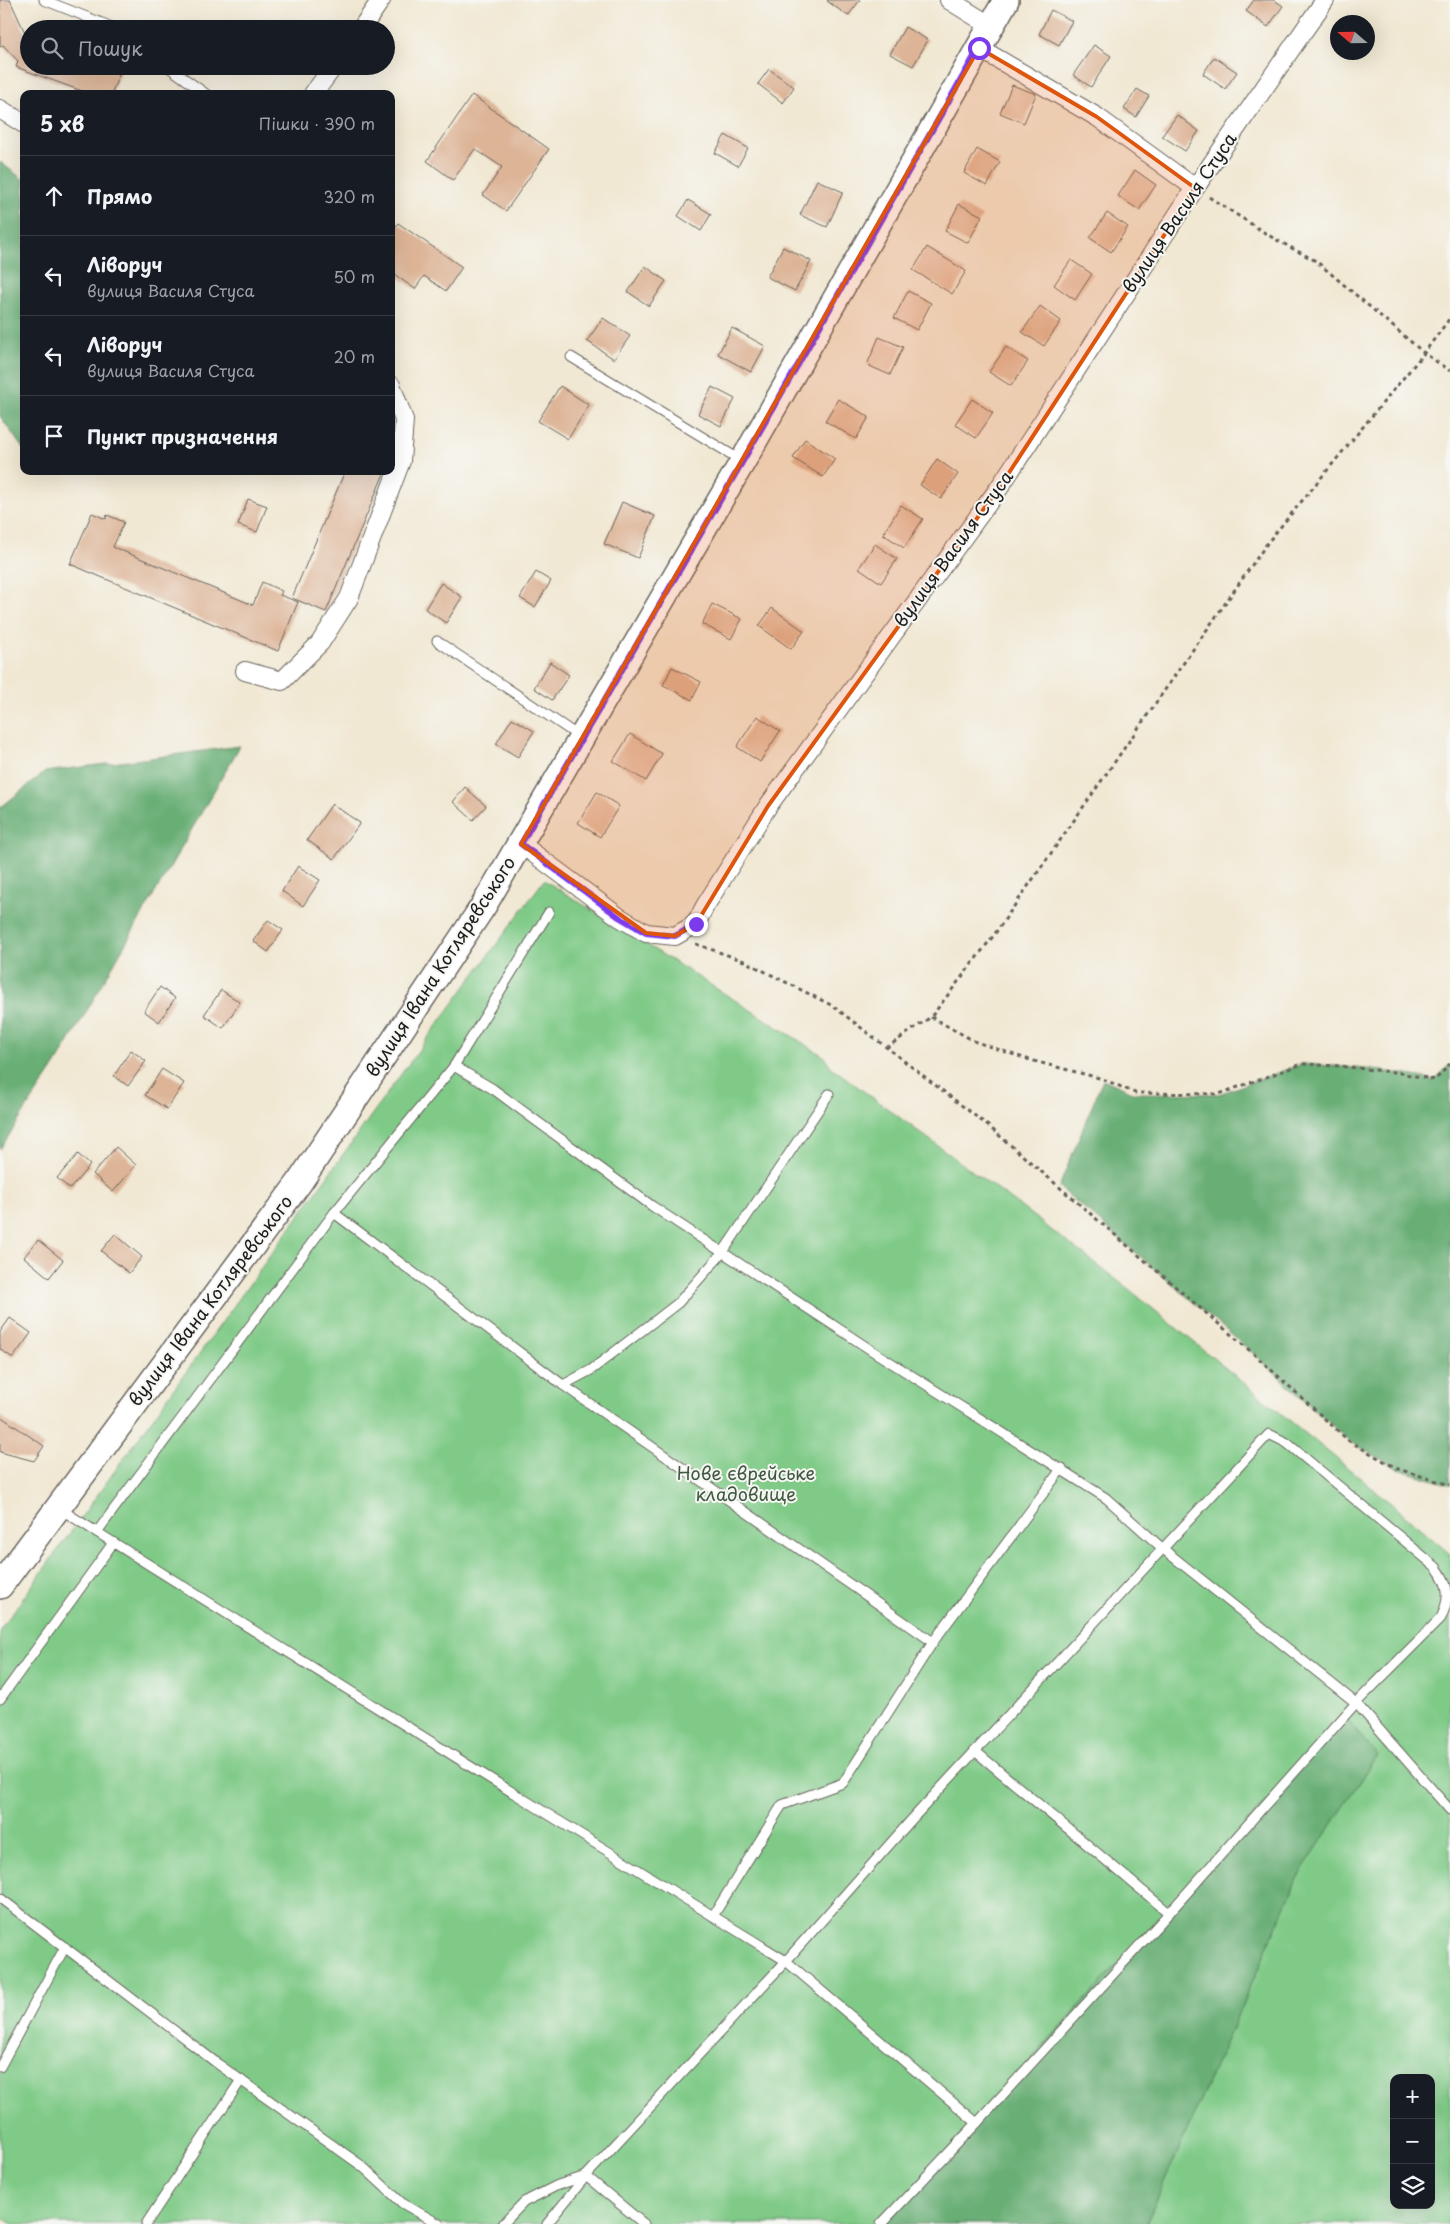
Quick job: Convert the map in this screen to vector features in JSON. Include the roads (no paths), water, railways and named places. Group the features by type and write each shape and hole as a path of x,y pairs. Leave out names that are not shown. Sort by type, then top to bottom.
{"street":[{"path":"367,20 381,0"},
{"path":"949,0 991,26"},
{"name":"вулиця Івана Котляревського","path":"0,1586 298,1183 479,914 743,461 1006,0"},
{"name":"вулиця Василя Стуса","path":"521,844 619,917 646,933 675,936 696,924 705,906 768,806 999,488 1196,188 1325,0"},
{"path":"979,48 1097,117 1196,188"},
{"path":"316,90 327,75"},
{"path":"0,109 20,122"},
{"path":"245,671 282,681 320,643 348,598 401,461 404,420 395,396"}],"lane":[{"path":"44,0 94,20"},
{"path":"180,75 200,90"},
{"path":"571,357 743,461"},
{"path":"437,641 582,739"},
{"path":"97,1532 334,1213 454,1066 549,912"},
{"path":"454,1066 493,1089 652,1206 871,1350 1062,1468 1106,1498 1162,1548 1356,1703 1450,1810"},
{"path":"563,1385 591,1370 678,1303 723,1252 829,1094"},
{"path":"334,1213 563,1385 934,1642"},
{"path":"547,2224 586,2176 786,1961 975,1751 1269,1434 1287,1443 1436,1568 1443,1576 1450,1592 1441,1618 1356,1703 1169,1913 977,2123 881,2224"},
{"path":"713,1916 782,1805 843,1783 934,1642 1062,1468"},
{"path":"58,1507 464,1763 786,1961 977,2123"},
{"path":"0,1699 113,1543"},
{"path":"975,1751 1169,1913"},
{"path":"0,1898 241,2080 362,2166 402,2203 439,2224"},
{"path":"0,2067 65,1947"},
{"path":"146,2224 241,2080"},
{"path":"503,2224 524,2202 558,2185 586,2176"},
{"path":"586,2176 644,2224"}],"park label":[{"name":"Нове єврейське кладовище","path":"746,1484"}]}
